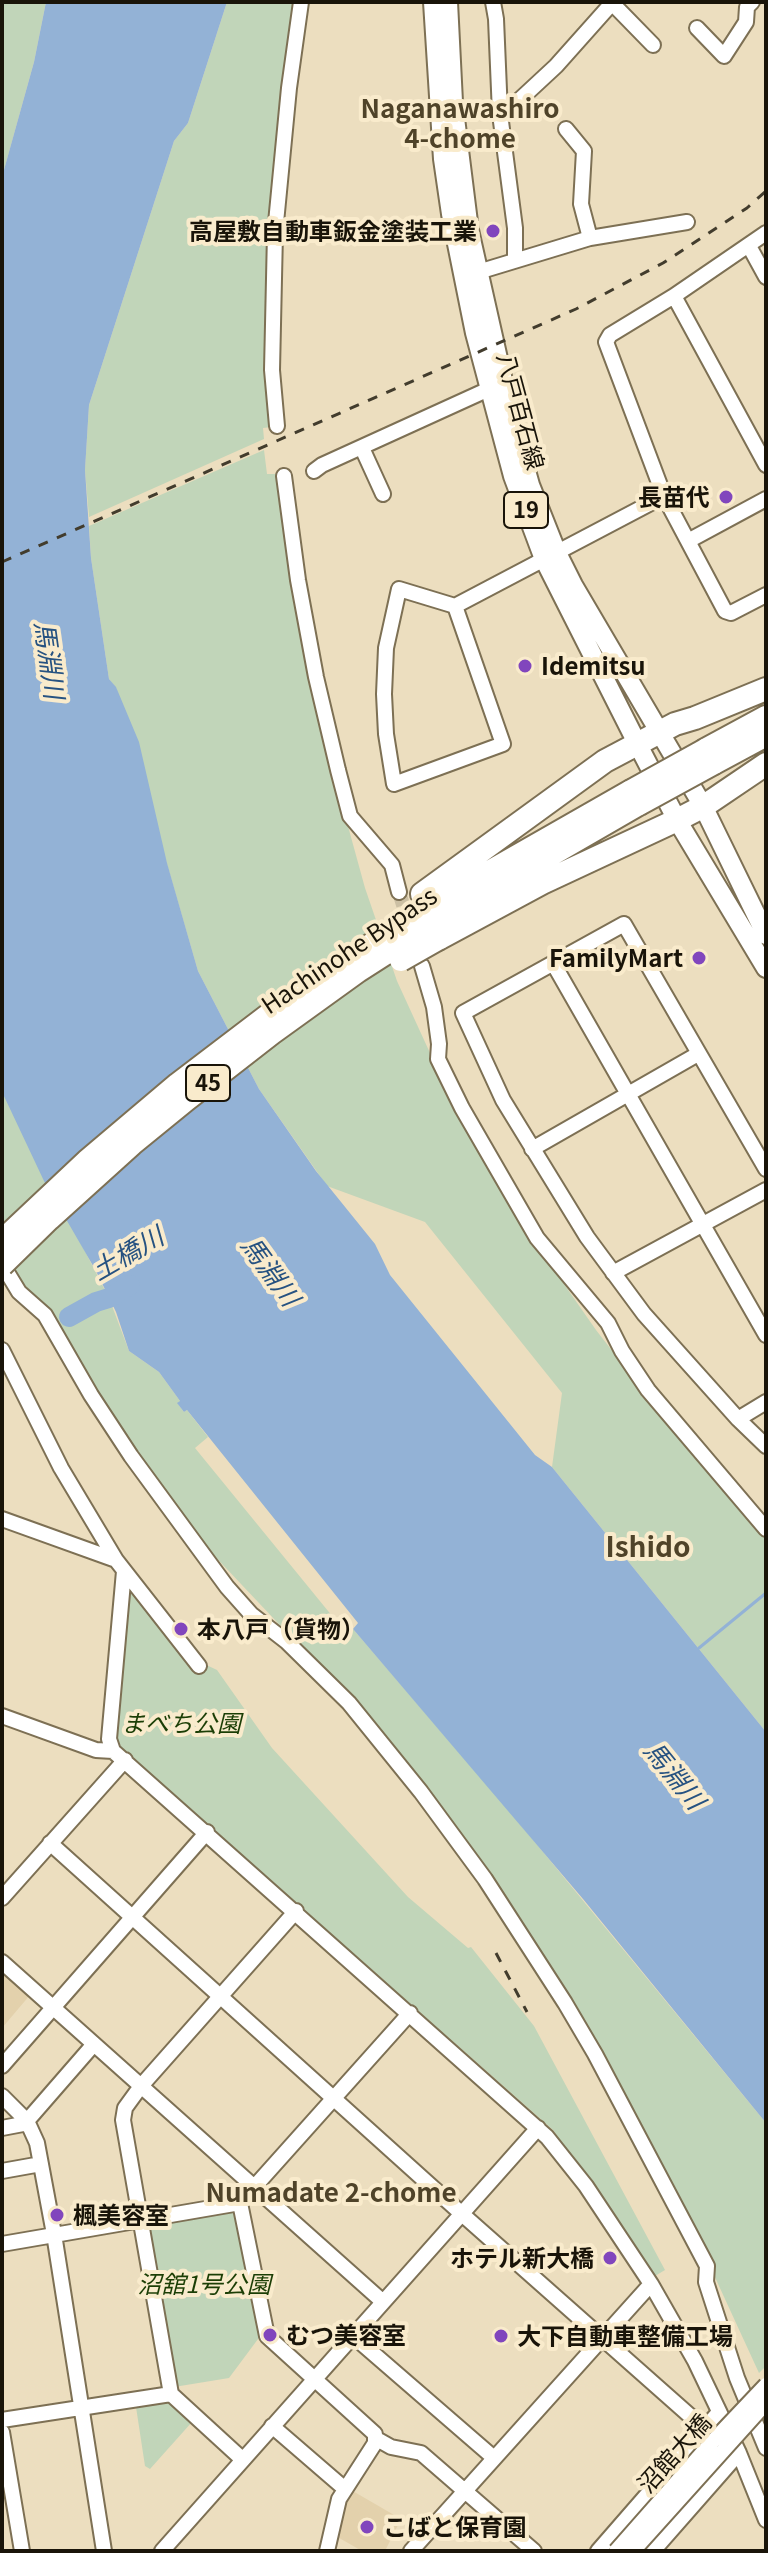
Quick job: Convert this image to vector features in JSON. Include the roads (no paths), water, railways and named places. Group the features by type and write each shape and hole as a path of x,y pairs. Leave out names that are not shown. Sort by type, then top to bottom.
{"highway":[{"path":"430,916 605,761 657,732 766,689"},
{"name":"Hachinohe Bypass","path":"2,1264 132,1144 272,1033 430,916 710,756 766,717"},
{"name":"Hachinohe Bypass","path":"710,756 766,735"},
{"path":"430,916 542,883 677,820 766,764"},
{"name":"Hachinohe Bypass","path":"2,1241 142,1114 283,1004 341,952 430,916"}],"main road":[{"name":"八戸百石線","path":"433,2 443,159 451,214 489,389 513,476 637,743 677,820 766,968"},
{"name":"八戸百石線","path":"448,2 458,156 469,230 512,421 550,556 586,610 703,806 766,935"}],"street":[{"path":"277,426 272,370 275,233 301,2"},
{"path":"493,2 500,114 515,228 515,259"},
{"path":"500,114 556,66 613,2 653,45"},
{"path":"697,28 724,56 746,22 747,7 752,2"},
{"path":"566,129 584,151 581,204 590,238"},
{"path":"478,272 590,238 687,222"},
{"path":"766,233 610,335 606,342 664,496 725,611 731,613 766,595"},
{"path":"749,246 766,277"},
{"path":"674,296 766,465"},
{"path":"314,471 489,389"},
{"path":"362,448 383,494"},
{"path":"284,476 298,580 322,705 350,816 392,865 399,892"},
{"path":"455,606 503,744 394,784 386,734 384,694 386,648 399,589 455,606 664,496"},
{"path":"688,541 766,499"},
{"path":"766,1169 624,924 463,1013 503,1100 587,1237 644,1314 766,1446"},
{"path":"553,963 766,1335"},
{"path":"422,966 434,1007 438,1059 469,1121 537,1238 608,1323 648,1390 766,1529"},
{"path":"532,1149 698,1054"},
{"path":"613,1273 766,1190"},
{"path":"2,1264 19,1292 45,1315 131,1456 244,1596 251,1614 287,1642 329,1683 421,1792 485,1879 595,2054 707,2266 706,2282 737,2378 766,2448"},
{"path":"2,1350 61,1468 120,1566 199,1666"},
{"path":"738,1419 766,1402"},
{"path":"2,1519 120,1566"},
{"path":"120,1566 109,1739 119,1755 538,2128 586,2186 651,2284 695,2361 739,2453 766,2520"},
{"path":"2,1716 96,1750 119,1755"},
{"path":"2,1898 119,1755"},
{"path":"2,2066 207,1832"},
{"path":"50,1843 706,2430"},
{"path":"242,2459 171,2394 123,2120 125,2108 141,2086 296,1911"},
{"path":"2,1962 382,2301"},
{"path":"2,2244 240,2203 410,2013"},
{"path":"2,2128 27,2121 94,2044"},
{"path":"2,2096 27,2121 37,2143 104,2551"},
{"path":"162,2551 538,2128"},
{"path":"2,2171 41,2164"},
{"path":"240,2203 267,2336 375,2434 375,2443 339,2499 327,2551"},
{"path":"411,2551 651,2284"},
{"path":"352,2335 494,2458"},
{"name":"沼館大橋","path":"616,2551 766,2385"},
{"path":"2,2420 83,2410 171,2394"},
{"name":"沼館大橋","path":"633,2551 766,2403"},
{"path":"598,2551 719,2412"},
{"path":"272,2426 345,2489"},
{"path":"2,2432 4,2459 22,2551"},
{"path":"375,2438 391,2447 421,2453 534,2551"},
{"path":"653,2551 739,2453"}],"water":[{"name":"馬淵川","path":"46,2 227,2 188,123 174,141 89,405 85,470 91,558 109,679 116,687 139,742 167,863 198,971 259,1089 316,1171 375,1244 390,1275 535,1455 552,1467 766,1732 766,2123 583,1899 353,1629 358,1623 187,1410 184,1412 177,1403 180,1401 159,1372 129,1351 116,1312 96,1271 44,1181 3,1094 2,177 34,62"}],"waterway":[{"name":"土橋川","path":"69,1317 130,1285"},
{"path":"699,1648 766,1593"}],"tunnel":[{"path":"399,892 410,927"}],"railway":[{"path":"2,562 576,309 663,263 747,208 766,191"},
{"path":"496,1953 527,2012"}],"place":[{"name":"高屋敷自動車鈑金塗装工業","path":"493,231"},
{"name":"長苗代","path":"726,497"},
{"name":"Idemitsu","path":"525,666"},
{"name":"FamilyMart","path":"699,958"},
{"name":"本八戸（貨物）","path":"181,1629"},
{"name":"楓美容室","path":"57,2215"},
{"name":"ホテル新大橋","path":"610,2258"},
{"name":"むつ美容室","path":"270,2335"},
{"name":"大下自動車整備工場","path":"501,2336"},
{"name":"こばと保育園","path":"367,2527"}],"district":[{"name":"Naganawashiro 4-chome","path":"460,123"},
{"name":"Ishido","path":"648,1546"},
{"name":"Numadate 2-chome","path":"331,2192"}],"park label":[{"name":"まべち公園","path":"181,1723"},
{"name":"沼舘1号公園","path":"204,2284"}]}
